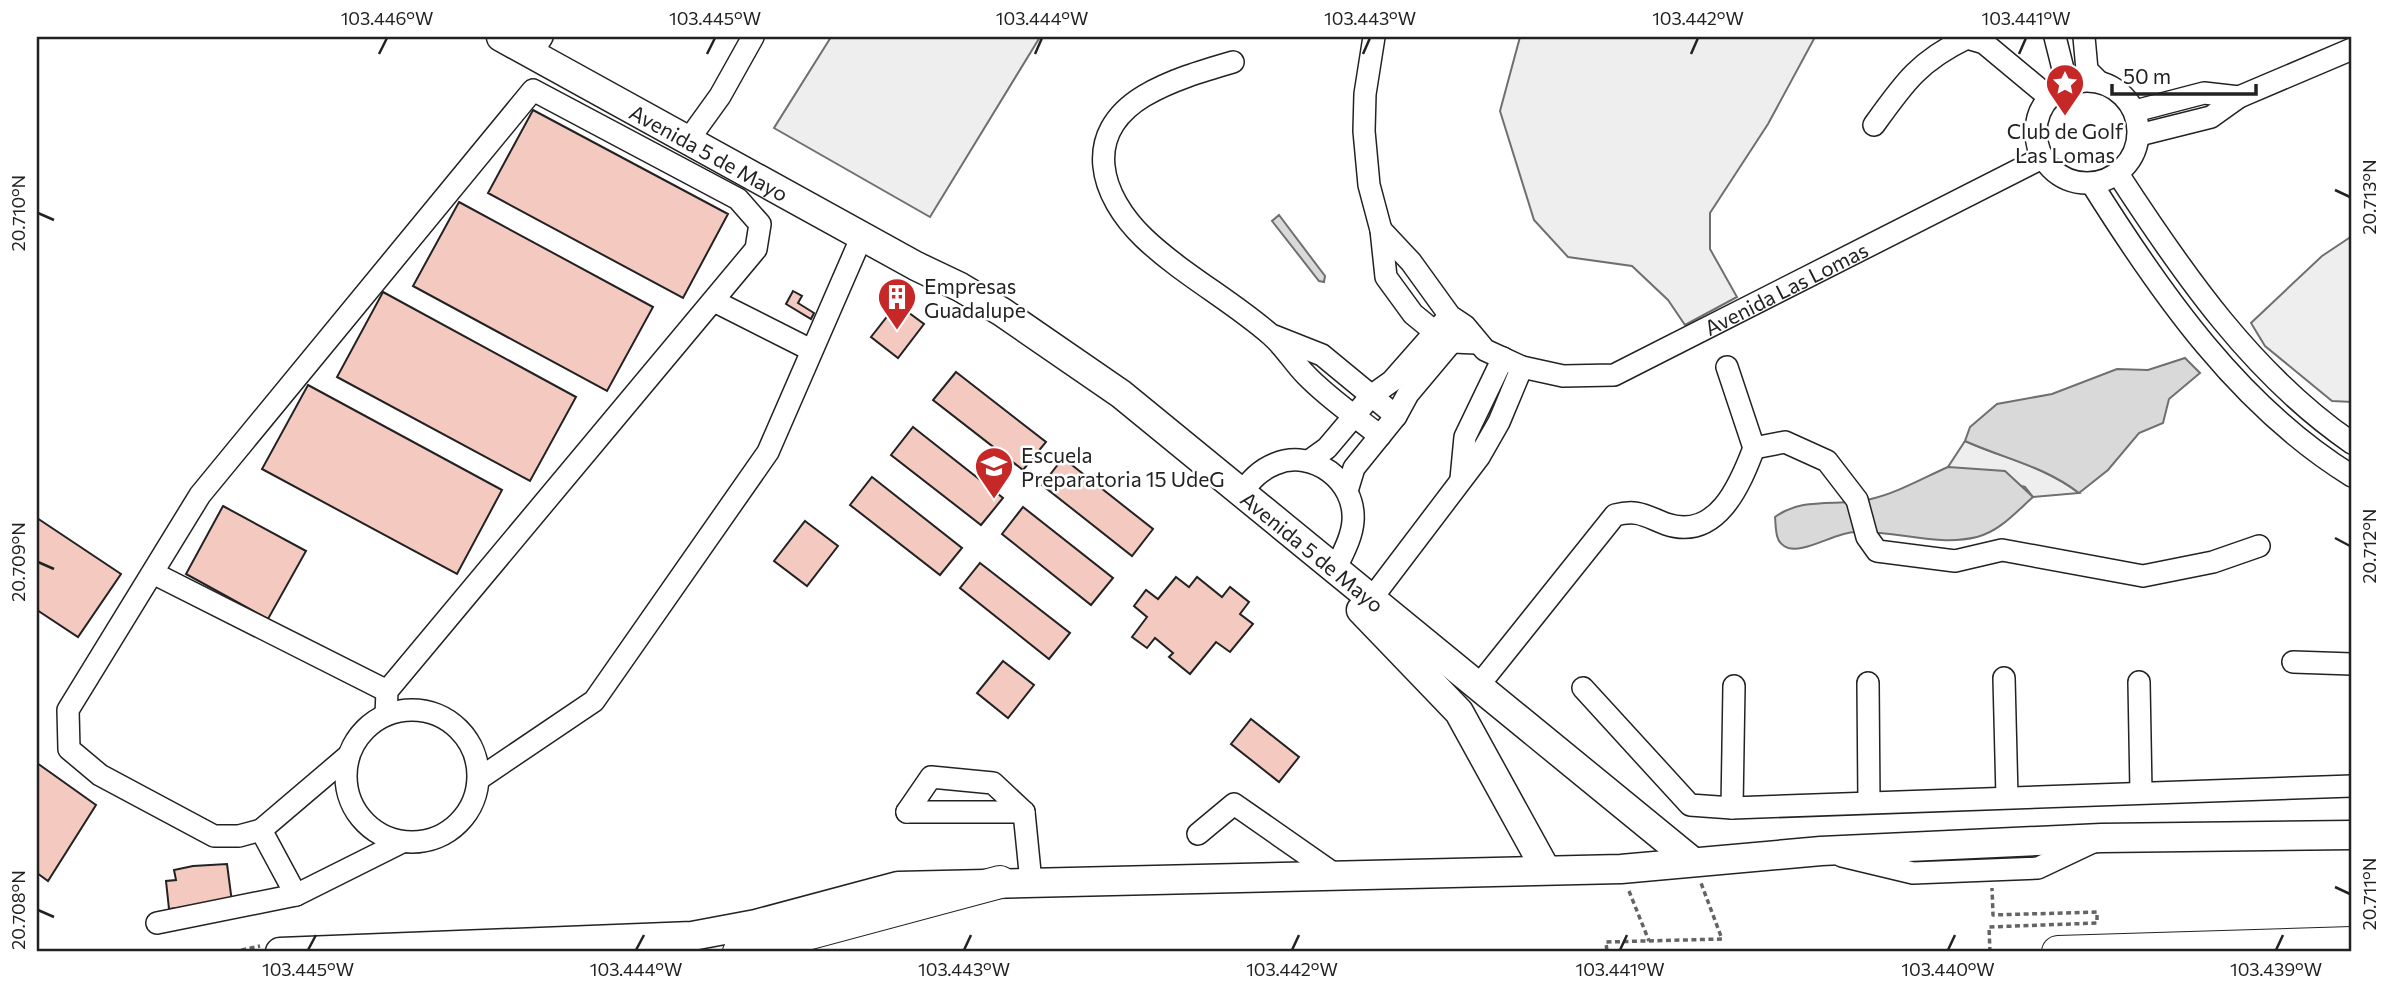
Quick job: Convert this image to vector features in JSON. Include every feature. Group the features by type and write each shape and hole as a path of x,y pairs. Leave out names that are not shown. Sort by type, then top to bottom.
{"highway":[{"path":"739,952 1000,882"},
{"path":"2057,952 2352,943"}],"main road":[{"name":"Avenida 5 de Mayo","path":"502,37 537,45 689,139 916,266 960,287 1121,394 1692,861"},
{"name":"Avenida 5 de Mayo","path":"916,266 934,284 1057,366 1120,413 1370,618 1459,712 1546,870"},
{"path":"280,952 692,936 756,924 898,887 1334,873 1620,869 1821,851 2101,838 2352,835"}],"street":[{"path":"689,139 720,96 753,37"},
{"path":"1374,37 1365,94 1364,131 1369,185 1381,230 1386,277 1413,314 1456,332"},
{"path":"2055,37 2065,77 2037,120 2037,146 2042,158 2063,178 2092,184 2118,174 2129,164 2139,135 2134,111 2120,93 2099,82 2087,70 2084,37"},
{"path":"1874,125 1911,74 1939,51 1967,38 1984,43 2054,93"},
{"path":"2139,135 2211,117 2239,97 2352,48"},
{"path":"1233,62 1190,74 1156,90 1129,107 1105,144 1102,169 1110,195 1145,239 1273,336 1306,376 1380,436"},
{"path":"2054,93 2085,80 2099,82"},
{"path":"348,756 345,779 350,801 362,821 380,835 402,842 425,842 446,834 464,820 475,800 480,778 476,756 466,736 450,721 429,712 408,710 386,715 363,732 348,756 261,830 239,836 214,836 100,775 69,749 68,710 200,495 533,90 738,199 751,210 760,224 756,250 387,691 386,715"},
{"path":"2134,111 2204,93 2239,97"},
{"name":"Avenida Las Lomas","path":"1456,332 1513,362 1563,376 1614,375 2042,158"},
{"path":"2118,174 2167,249 2219,317 2273,377 2352,443"},
{"path":"2092,184 2140,260 2197,334 2247,391 2329,462 2352,476"},
{"path":"1381,230 1411,262 1456,332"},
{"path":"480,778 594,701 768,452 862,236"},
{"path":"713,301 811,350"},
{"path":"1242,492 1259,472 1276,463 1309,461 1327,448 1371,396 1456,332"},
{"path":"1347,491 1354,468 1456,332"},
{"path":"1273,336 1322,355 1395,416"},
{"path":"1372,597 1479,457 1499,422 1513,362"},
{"path":"1479,685 1615,515 1632,510 1670,525 1692,528 1728,505 1754,448 1727,367"},
{"path":"1754,448 1785,442 1828,461 1857,500 1867,537 1877,551 1955,561 2002,550 2143,576 2213,562 2259,546"},
{"path":"1309,461 1338,478 1347,491 1353,523 1336,568"},
{"path":"152,573 387,691"},
{"path":"2293,662 2352,664"},
{"path":"2004,678 2007,797"},
{"path":"2139,682 2141,792"},
{"path":"1868,683 1869,802"},
{"path":"1732,808 1734,686"},
{"path":"1583,688 1690,805 1732,808 2352,786"},
{"path":"1198,834 1234,804 1334,873"},
{"path":"1024,812 1031,882"},
{"path":"261,830 296,895"},
{"path":"1821,851 1913,873 2038,868 2101,838"},
{"path":"157,923 296,895 402,842"}],"path":[{"path":"1656,952 1606,952 1606,942 1722,939 1692,861"},
{"path":"1620,869 1649,941"},
{"path":"1990,952 1989,927 2097,923 2097,912 1993,915 1992,870"}],"shaded area":[{"path":"831,37 1040,37 930,217 774,128"},
{"path":"1520,37 1815,37 1768,124 1710,213 1710,249 1737,297 1685,325 1668,300 1632,266 1568,257 1534,220 1500,111"},
{"path":"1279,215 1325,276 1324,282 1319,281 1272,221"},
{"path":"2352,236 2352,402 2332,401 2265,346 2251,323 2322,256"},
{"path":"2185,358 2200,373 2169,399 2163,423 2139,433 2108,470 2079,493 2038,469 1965,441 1970,427 1997,404 2052,394 2117,369 2148,370"},
{"path":"1965,441 2038,469 2079,493 2033,497 2025,487 1948,467"},
{"path":"1948,467 2005,471 2033,497 2000,526 1977,537 1962,540 1855,532 1791,549 1779,541 1775,517 1797,506 1871,499"}],"building":[{"path":"533,110 728,214 683,298 488,193"},
{"path":"459,202 653,307 607,391 413,286"},
{"path":"793,291 802,296 798,303 814,313 811,319 786,304"},
{"path":"383,292 576,397 530,481 337,377"},
{"name":"Empresas Guadalupe","path":"897,304 924,324 898,358 871,337"},
{"path":"956,372 1046,442 1023,470 933,400"},
{"path":"308,385 502,490 457,574 262,469"},
{"path":"913,427 1003,498 981,525 891,455"},
{"path":"1063,458 1153,529 1132,556 1042,485"},
{"path":"872,477 962,548 940,575 850,505"},
{"path":"223,506 306,551 268,619 186,574"},
{"path":"1023,507 1113,578 1091,605 1002,534"},
{"path":"37,518 121,574 78,637 37,610"},
{"path":"805,521 838,546 807,586 774,561"},
{"path":"980,563 1070,633 1049,659 960,588"},
{"path":"1176,577 1189,587 1197,577 1222,597 1230,587 1249,602 1240,614 1253,624 1230,652 1216,642 1190,674 1169,657 1173,653 1155,638 1147,648 1132,637 1147,617 1134,606 1146,590 1158,599"},
{"path":"1003,661 1034,685 1008,718 977,693"},
{"path":"1251,719 1299,757 1279,782 1231,744"},
{"path":"37,763 96,805 48,881 37,873"},
{"path":"227,864 232,902 169,909 166,881 176,880 174,870"}],"place":[{"name":"Club de Golf Las Lomas","path":"2065,117"},
{"name":"Empresas Guadalupe","path":"897,331"},
{"name":"Escuela Preparatoria 15 UdeG","path":"994,500"}]}
